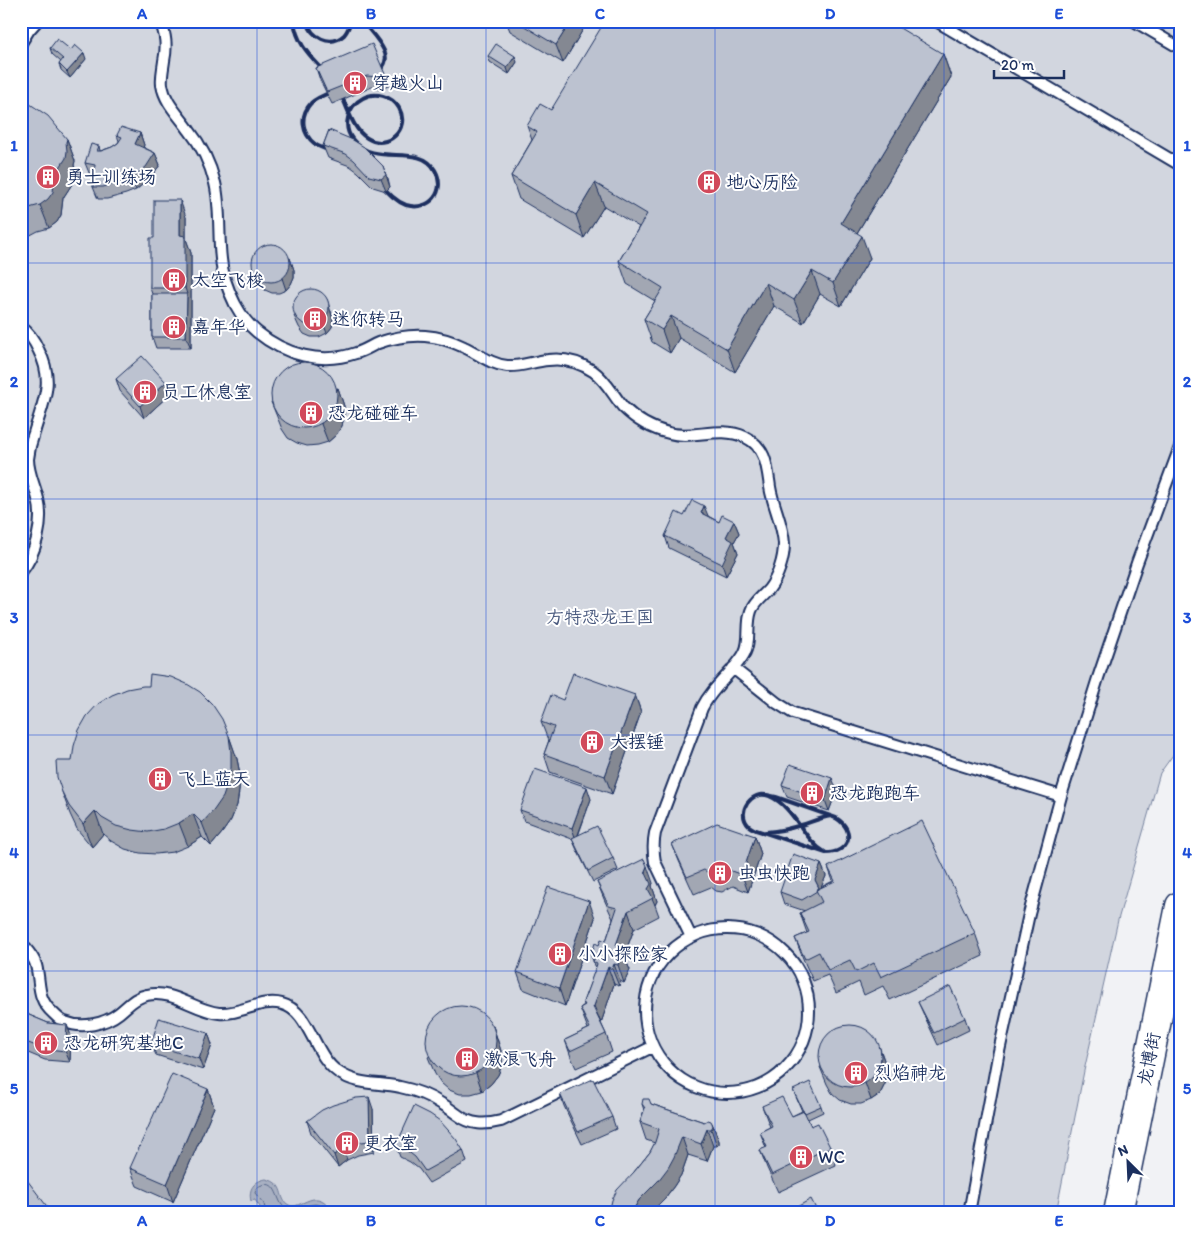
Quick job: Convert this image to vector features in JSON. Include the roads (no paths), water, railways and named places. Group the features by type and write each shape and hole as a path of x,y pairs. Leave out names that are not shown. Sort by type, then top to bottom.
{"main road":[{"name":"龙博街","path":"1118,1213 1180,906"}],"lane":[{"path":"21,43 36,21"},
{"path":"160,21 166,40 162,83 166,99 200,145 215,182 220,219 221,262 225,277 231,295 245,320 266,339 279,348 311,357 328,358 357,353 395,338 427,336 445,339 463,346 491,362 503,366 516,367 547,360 564,360 579,364 604,380 623,406 633,416 658,429 671,434 734,433 746,437 762,452 767,464 770,490 782,531 784,546 782,561 777,576 770,588 752,608 745,652 707,698 702,708 658,824 653,843 655,862 691,937"},
{"path":"936,21 1180,165"},
{"path":"1134,21 1180,48"},
{"path":"21,327 27,331 43,358 47,376 46,393 29,450 28,468 39,502 40,522 33,554 21,572"},
{"path":"969,1213 998,1056 1029,914 1061,796 1137,563 1180,447"},
{"path":"733,668 777,703 793,713 1061,796"},
{"path":"732,928 749,931 779,947 791,959 800,974 806,990 809,1007 808,1024 803,1041 795,1056 784,1069 771,1080 755,1088 721,1093 704,1090 674,1074 662,1062 652,1047 644,1014 645,997 650,980 658,965 669,952 691,937 714,929 732,928"},
{"path":"21,943 36,963 41,998 48,1008 64,1022 90,1025 105,1020 118,1014 136,999 148,994 176,997 205,1011 221,1014 260,1004 282,1003 291,1007 300,1015 327,1063 338,1073 367,1084 400,1087 416,1092 444,1104 466,1120 474,1123 488,1124 501,1121 652,1047"}],"water":[{"path":"266,1179 277,1184 283,1199 289,1205 299,1205 315,1199 321,1200 327,1204 333,1213 262,1213 255,1200 251,1201 250,1193 255,1184"}],"railway":[{"path":"294,21 301,43 334,83 343,99 348,111 351,117 354,123 362,134 367,138 382,142 395,136 402,123 399,108 392,100 383,96 373,95 360,100 351,109 350,112 349,115 347,121 348,130 353,140 362,148 373,153 419,157 428,162 435,170 439,185 434,198 429,203 415,206 406,205 398,201 378,181"},
{"path":"307,21 312,32 327,41 339,39 344,35 351,21"},
{"path":"362,21 379,42 386,56 385,63 371,75"},
{"path":"337,153 320,147 311,140 305,130 304,119 307,108 311,103 339,89"},
{"path":"767,795 836,818 847,829 848,840 840,849 826,853 749,826 744,814 747,803 757,796 769,796 786,808 811,840 826,853"},
{"path":"766,832 788,829 831,816"}],"place":[{"name":"穿越火山","path":"355,83"},
{"name":"勇士训练场","path":"48,177"},
{"name":"地心历险","path":"709,182"},
{"name":"太空飞梭","path":"174,280"},
{"name":"迷你转马","path":"315,319"},
{"name":"嘉年华","path":"174,327"},
{"name":"员工休息室","path":"145,392"},
{"name":"恐龙碰碰车","path":"311,413"},
{"name":"大摆锤","path":"592,742"},
{"name":"飞上蓝天","path":"160,779"},
{"name":"恐龙跑跑车","path":"812,793"},
{"name":"虫虫快跑","path":"720,873"},
{"name":"小小探险家","path":"560,954"},
{"name":"恐龙研究基地C","path":"46,1043"},
{"name":"激浪飞舟","path":"467,1059"},
{"name":"烈焰神龙","path":"856,1073"},
{"name":"更衣室","path":"347,1143"},
{"name":"WC","path":"801,1157"}],"park label":[{"name":"方特恐龙王国","path":"600,617"}]}
